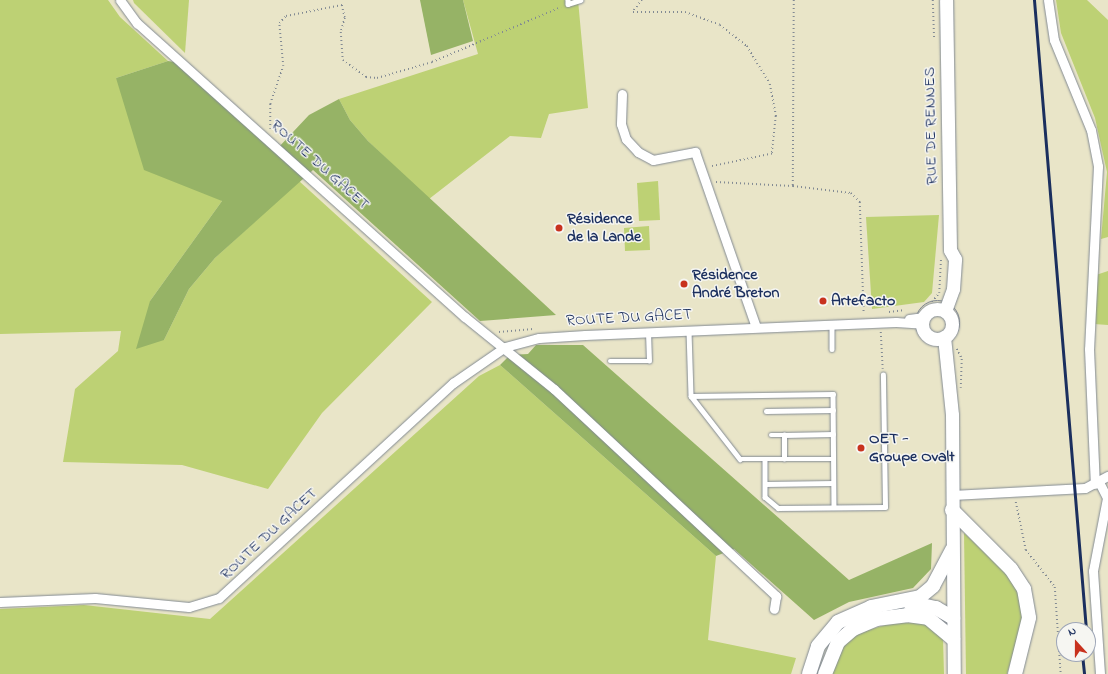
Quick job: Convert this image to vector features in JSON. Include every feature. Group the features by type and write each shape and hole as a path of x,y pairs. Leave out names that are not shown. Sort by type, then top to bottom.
{"main road":[{"name":"RUE DE RENNES","path":"946,0 950,250 942,307 952,324 940,341 952,415 954,674"},
{"path":"940,341 926,334 923,316 942,307"},
{"path":"952,510 1011,569 1024,589 1029,618 1014,674"},
{"path":"909,602 933,586 952,550"},
{"path":"809,674 818,646 838,622 870,607 909,602 936,608 953,618"},
{"path":"825,674 838,642 853,628 876,619 907,615 928,618 953,639"}],"street":[{"name":"ROUTE DU GACET","path":"120,0 137,23 270,139 460,312 505,347"},
{"path":"1048,0 1054,40 1091,130 1098,166 1089,349 1097,483 1107,498 1093,571 1100,674"},
{"path":"622,94 621,124 626,139 638,152 653,160 695,152 704,174 756,327"},
{"name":"ROUTE DU GACET","path":"0,602 95,598 189,607 219,598 454,383 505,347 539,338 756,327 881,323 896,322 923,316"},
{"path":"505,347 776,596 774,609"},
{"path":"952,495 1014,492 1097,483 1108,476"}],"lane":[{"path":"568,2 580,0"},
{"path":"832,324 832,349"},
{"path":"689,330 691,396 740,459 833,459"},
{"path":"610,362 649,361 648,332"},
{"path":"765,459 766,497 778,508 885,507 883,375"},
{"path":"691,396 833,391 834,508"},
{"path":"766,411 833,410"},
{"path":"771,435 833,434"},
{"path":"784,435 784,459"},
{"path":"765,484 833,483"}],"path":[{"path":"642,0 633,12 685,12 720,25 747,46 770,84 776,116 772,154 704,174"},
{"path":"793,186 794,0"},
{"path":"270,139 270,104 283,66 279,22 286,16 342,5 343,60 366,77 377,78 432,62 568,2"},
{"path":"704,174 851,193 860,202 864,315 871,314"},
{"path":"914,309 923,316 942,307 961,323 956,338 940,341"},
{"path":"885,312 907,310"},
{"path":"881,323 883,375"},
{"path":"1014,492 1026,550 1055,587 1061,674"}],"green space":[{"path":"0,0 108,0 120,17 168,61 116,78 222,201 150,301 164,340 189,289 215,258 299,181 432,302 322,413 268,489 182,465 63,462 75,389 118,351 121,331 0,334"},
{"path":"133,0 189,0 185,53 134,3"},
{"path":"420,0 463,0 473,41 431,55"},
{"path":"463,0 578,0 588,108 549,114 541,138 510,136 429,199 368,141 350,120 339,99 478,54"},
{"path":"1056,0 1087,0 1108,20 1108,237 1101,239 1107,172 1095,118 1061,33"},
{"path":"168,61 180,63 277,149 309,115 339,99 350,120 368,141 556,315 480,321 313,170 215,258 189,289 164,340 136,349 150,301 222,201 144,170 116,78"},
{"path":"658,181 660,220 639,221 637,183"},
{"path":"939,215 932,293 924,302 872,309 866,217"},
{"path":"649,226 650,250 625,251 624,228"},
{"path":"1108,271 1108,325 1094,324 1096,275"},
{"path":"536,345 583,345 849,580 932,543 931,569 913,588 849,602 814,620 734,549 716,556 500,365 510,355 528,354"},
{"path":"500,365 716,556 708,640 796,658 791,674 0,674 0,609 84,605 210,619 479,376"},
{"path":"964,533 1005,571 1018,588 1023,610 1021,627 1007,674 966,674"},
{"path":"899,621 934,625 943,638 944,674 830,674 836,652 851,635"}],"railway":[{"path":"1034,0 1085,622"},
{"path":"1083,662 1084,674"}],"place":[{"name":"Résidence de la Lande","path":"559,228"},
{"name":"Résidence André Breton","path":"684,284"},
{"name":"Artefacto","path":"823,301"},
{"name":"OET - Groupe Ovalt","path":"861,448"}]}
